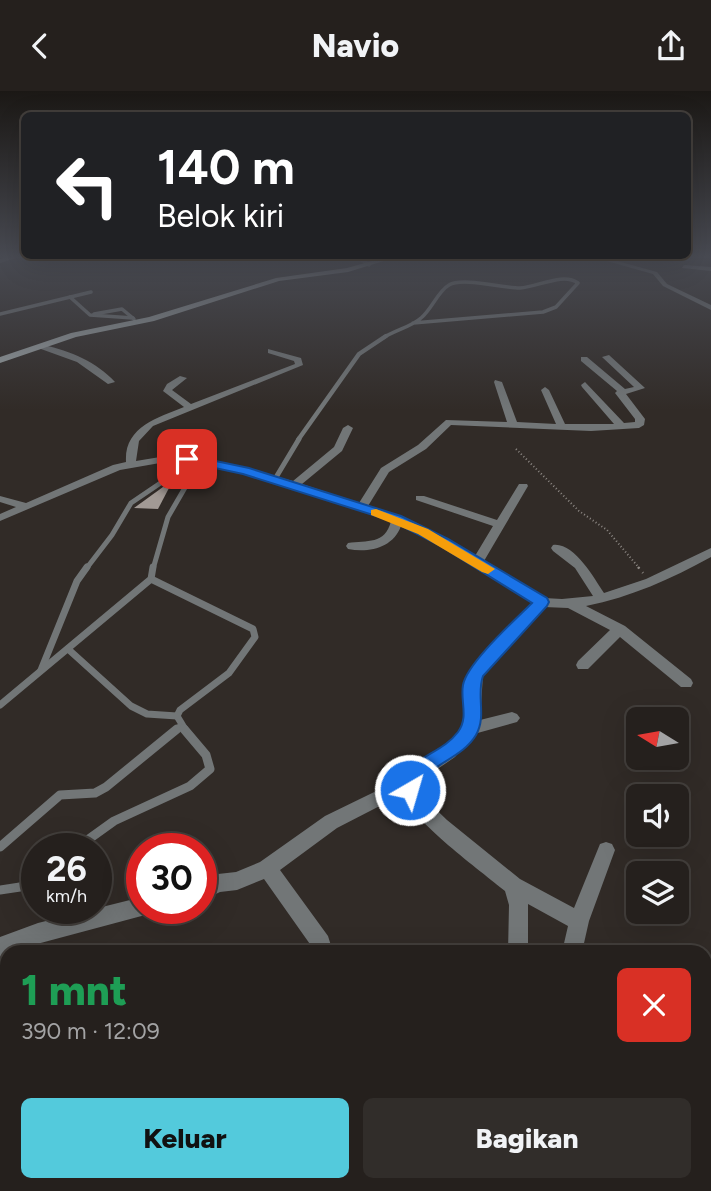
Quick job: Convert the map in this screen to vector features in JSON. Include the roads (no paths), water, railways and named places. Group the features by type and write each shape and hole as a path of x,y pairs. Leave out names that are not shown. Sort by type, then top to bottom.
{"main road":[{"path":"0,360 75,335 179,307"}],"street":[{"path":"44,347 62,352 100,371 111,381"},
{"path":"131,464 133,445 144,428 189,407 299,365 298,360 271,351"},
{"path":"606,357 640,388 623,392"},
{"path":"584,359 623,392"},
{"path":"183,378 167,391 189,407"},
{"path":"498,382 513,424"},
{"path":"585,385 622,427"},
{"path":"545,390 562,427"},
{"path":"361,508 385,470 422,447 449,422 562,427 639,425 640,419 620,393 623,392"},
{"path":"293,486 338,449 348,428"},
{"path":"0,518 97,474 131,464 176,459 201,460 275,479 397,519 477,562 541,602 573,605 620,629 686,683"},
{"path":"477,562 523,487"},
{"path":"420,498 500,525"},
{"path":"0,499 28,507"},
{"path":"352,546 370,546 388,541 396,529 397,519"},
{"path":"557,548 579,565 600,597"},
{"path":"573,605 650,581 711,552"},
{"path":"217,884 237,881 267,868 331,822 409,783 412,777 451,751 470,729 473,717 471,685 476,673 541,602"},
{"path":"583,664 620,629"},
{"path":"470,729 512,718"},
{"path":"409,783 413,797 441,825 513,885 579,921"},
{"path":"574,945 579,921 606,850"},
{"path":"267,868 321,945"},
{"path":"513,885 519,905 518,945"},
{"path":"5,945 38,933 126,911"}],"lane":[{"path":"0,314 27,307"},
{"path":"81,307 90,315 135,320"},
{"path":"275,479 306,426 352,362 379,339 413,323 432,307"},
{"path":"413,323 542,312 555,307"},
{"path":"90,315 122,309 135,320"},
{"path":"0,705 151,579 160,535 184,485 201,460"},
{"path":"41,671 77,581 112,535 131,503 162,482 184,485"},
{"path":"98,833 119,818 174,795 210,769 208,757 180,727 177,716 186,703 222,679 238,663 248,651 256,633 253,629 151,579"},
{"path":"68,649 131,706 146,714 177,716"},
{"path":"0,847 60,795 68,792 95,793 106,787 180,727"},
{"path":"0,890 21,886"}]}
